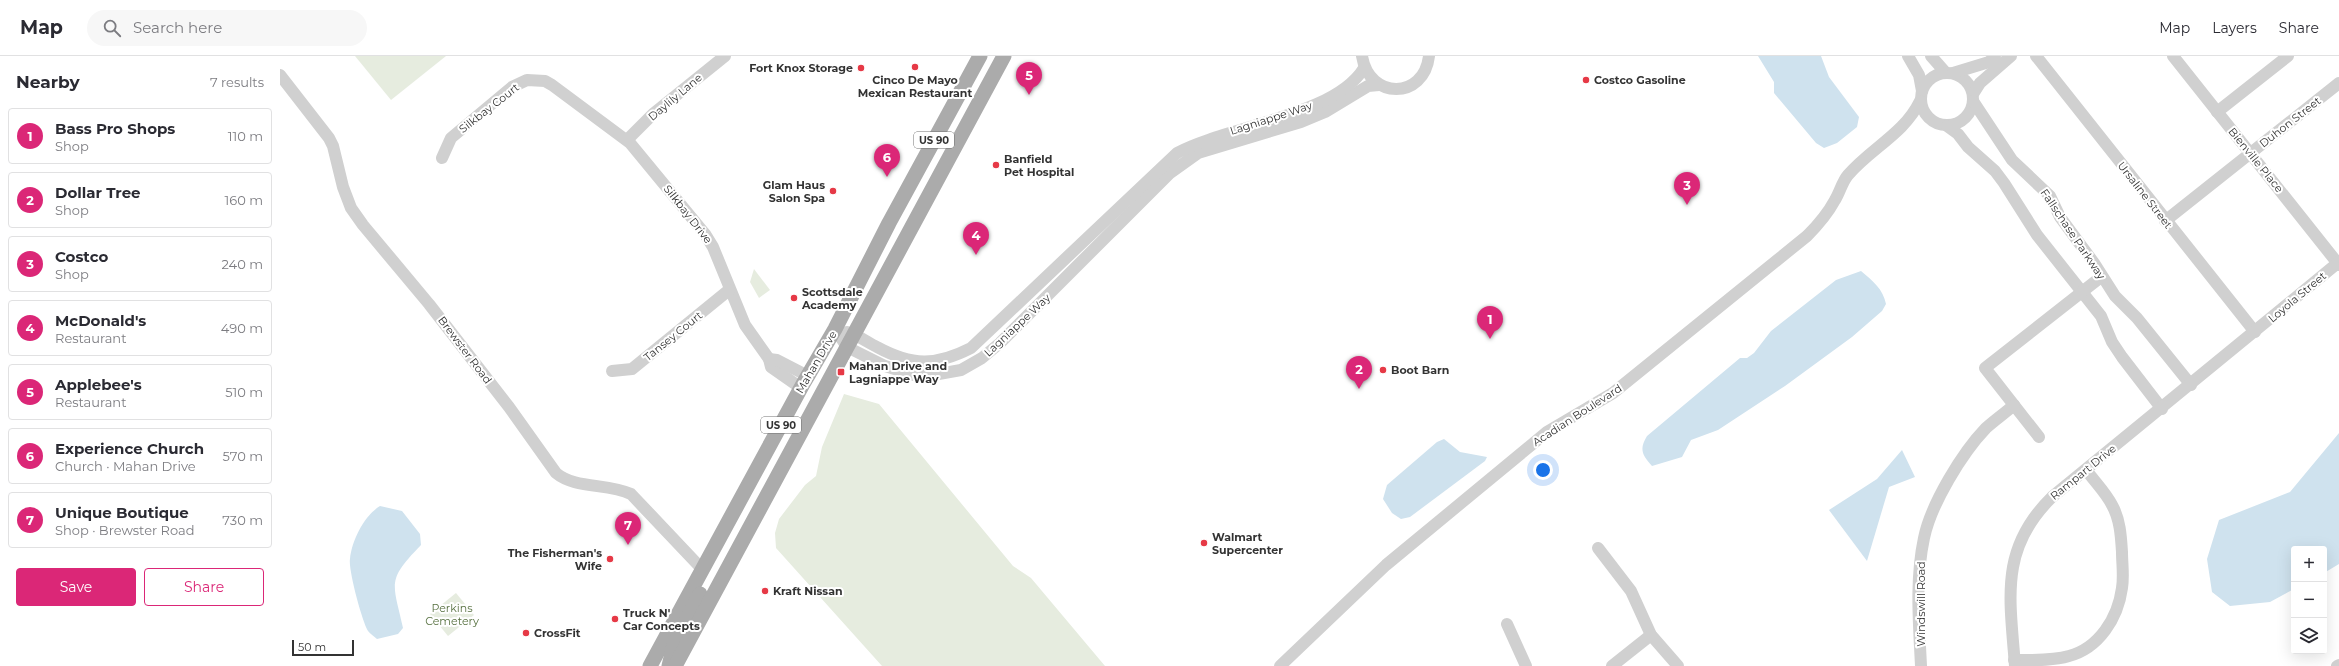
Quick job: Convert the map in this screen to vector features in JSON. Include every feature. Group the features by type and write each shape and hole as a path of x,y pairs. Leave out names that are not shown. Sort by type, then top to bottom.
{"main road":[{"name":"Mahan Drive","path":"650,666 804,382 835,330 980,56"},
{"name":"Mahan Drive","path":"675,666 1004,56"},
{"path":"926,156 932,161 936,180"},
{"path":"669,666 674,645 705,584 702,569"}],"street":[{"name":"Daylily Lane","path":"627,140 653,114 725,56"},
{"path":"1363,62 1370,78 1379,85 1390,89 1401,89 1412,85 1421,78 1426,68 1429,56"},
{"path":"1908,56 1919,75 1921,96 1926,115 1942,125 1995,171 2037,235 2101,316 2112,342 2162,409"},
{"path":"1931,56 1949,73 1965,80 1973,97"},
{"path":"1921,96 1931,78 1989,62 1995,56"},
{"path":"1942,125 1965,118 1972,107 1973,97 1980,83 2012,56"},
{"name":"Ursaline Street","path":"2036,56 2165,221 2255,332"},
{"name":"Bienville Place","path":"2173,56 2339,263"},
{"path":"2217,112 2288,56"},
{"name":"Lagniappe Way","path":"1306,121 1358,78 1363,62"},
{"name":"Brewster Road","path":"280,75 329,138 333,146 343,187 351,208 363,225 429,304 509,407 556,473 570,480 615,487 631,494 702,569"},
{"name":"Silkbay Court","path":"442,158 451,138 512,87 527,80 537,79 552,84 627,140"},
{"name":"Lagniappe Way","path":"850,340 913,362 932,362 952,358 971,348 1050,274 1170,173 1189,152 1212,137 1306,121 1325,112 1368,86 1379,85"},
{"name":"Duhon Street","path":"2165,221 2250,153 2337,89"},
{"name":"Acadian Boulevard","path":"1280,666 1386,565 1547,432 1613,393 1807,236 1822,221 1846,177 1856,166 1903,128 1913,115 1921,96"},
{"name":"Fallschase Parkway","path":"1973,97 2012,160 2050,196 2060,217 2094,263 2101,277 2115,296 2138,318 2191,385"},
{"name":"Acadian Boulevard","path":"1903,128 1926,122 1942,125"},
{"name":"Silkbay Drive","path":"627,140 705,234 713,247 729,290 745,326 769,359 777,360 804,382"},
{"name":"Lagniappe Way","path":"835,330 885,366 914,375 933,375 961,370 982,358 1000,343 1059,285 1121,214"},
{"name":"Loyola Street","path":"2255,332 2339,263"},
{"path":"1050,274 1059,285"},
{"path":"2039,436 1985,368 2101,277"},
{"name":"Tansey Court","path":"612,371 632,369 729,290"},
{"name":"Rampart Drive","path":"2014,663 2011,571 2019,542 2036,513 2052,496 2087,471 2255,332"},
{"name":"Windswill Road","path":"1921,666 1919,571 1924,537 1936,506 1969,450 1986,429 2014,405"},
{"path":"2014,663 2070,656 2083,650 2099,639 2111,623 2119,602 2123,577 2119,522 2112,505 2087,471"},
{"path":"1598,548 1631,591 1651,635 1678,666"},
{"path":"1507,624 1526,666"},
{"path":"1612,666 1651,635"}],"green space":[{"path":"355,56 446,56 391,100"},
{"path":"754,269 770,290 759,298 750,282"},
{"path":"844,394 879,404 1013,566 1031,578 1105,666 882,666 776,548 775,533 779,519 805,485 816,476 822,447"},
{"name":"Perkins Cemetery","path":"456,593 474,615 448,636 430,614"}],"water":[{"path":"1758,56 1821,56 1829,77 1859,117 1857,127 1837,143 1824,148 1816,143 1774,93 1774,82"},
{"path":"1861,271 1883,294 1886,304 1882,311 1852,337 1785,386 1718,430 1691,440 1682,457 1652,466 1644,455 1642,448 1647,436 1740,358 1747,358 1754,353 1771,331 1836,280"},
{"path":"2339,433 2339,564 2327,571 2327,546 2291,546 2291,591 2270,602 2230,606 2212,592 2207,559 2219,520 2290,492"},
{"path":"1444,439 1460,452 1487,457 1485,461 1410,517 1401,519 1392,513 1383,499 1387,485 1437,442"},
{"path":"1902,450 1915,477 1889,487 1867,561 1829,510 1877,479"},
{"path":"380,506 402,511 420,534 421,545 402,567 397,575 395,583 395,591 403,628 398,634 377,639 368,631 362,617 353,584 350,559 353,544 360,529 374,510"}],"place":[{"name":"Cinco De Mayo Mexican Restaurant","path":"915,67"},
{"name":"Fort Knox Storage","path":"861,68"},
{"name":"Costco Gasoline","path":"1586,80"},
{"name":"Applebee's","path":"1029,95"},
{"name":"Banfield Pet Hospital","path":"996,165"},
{"name":"Experience Church","path":"887,177"},
{"name":"Glam Haus Salon Spa","path":"833,191"},
{"name":"Costco","path":"1687,205"},
{"name":"McDonald's","path":"976,255"},
{"name":"Scottsdale Academy","path":"794,298"},
{"name":"Bass Pro Shops","path":"1490,339"},
{"name":"Boot Barn","path":"1383,370"},
{"name":"Mahan Drive and Lagniappe Way","path":"841,372"},
{"name":"Dollar Tree","path":"1359,389"},
{"name":"Walmart Supercenter","path":"1204,543"},
{"name":"Unique Boutique","path":"628,545"},
{"name":"The Fisherman's Wife","path":"610,559"},
{"name":"Kraft Nissan","path":"765,591"},
{"name":"Truck N' Car Concepts","path":"615,619"},
{"name":"CrossFit","path":"526,633"}]}
